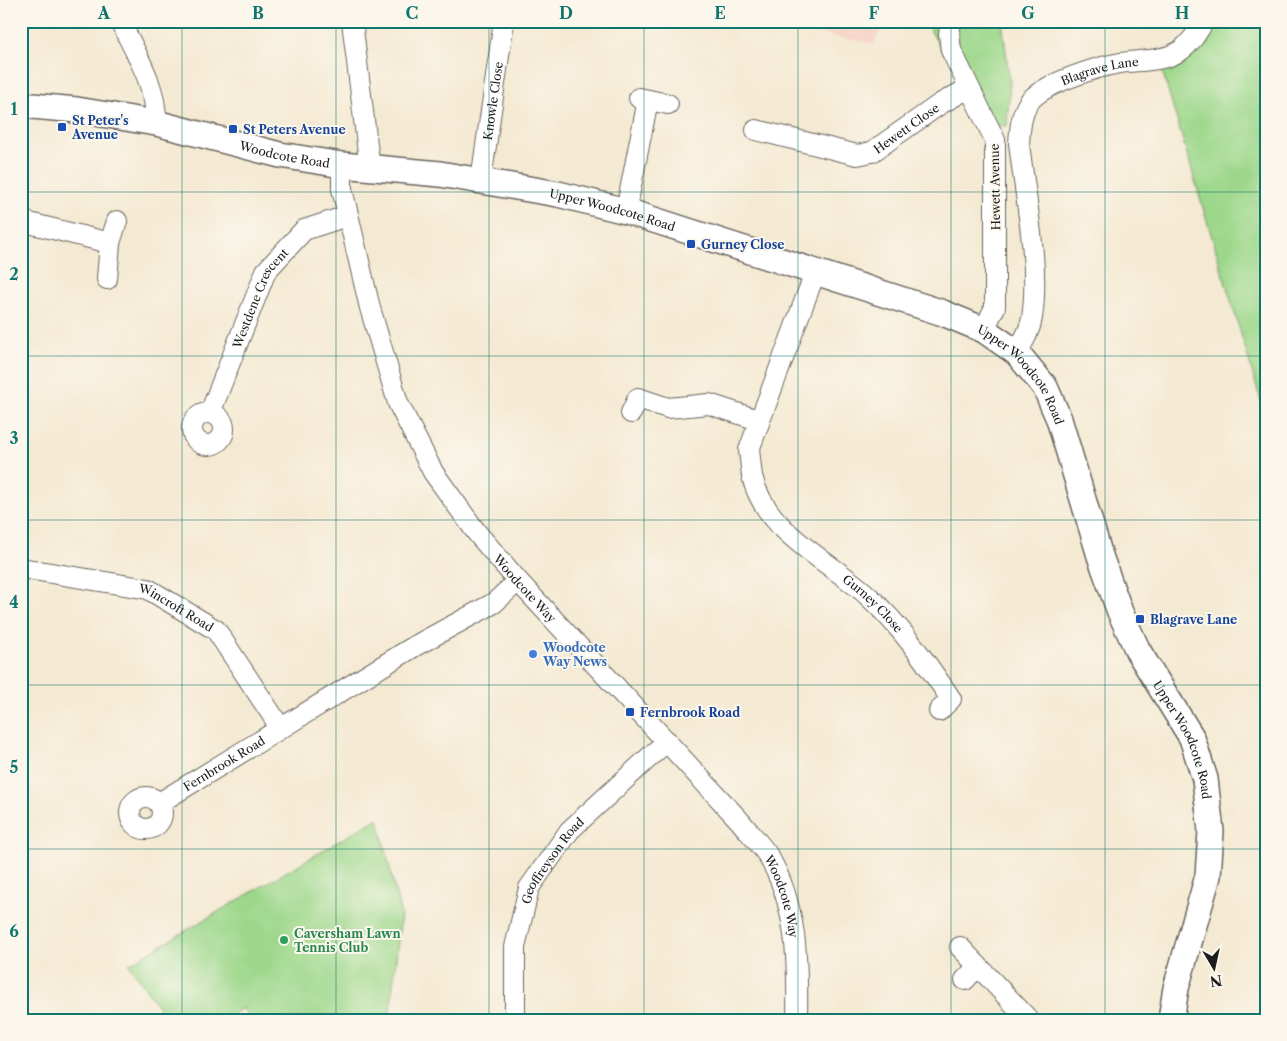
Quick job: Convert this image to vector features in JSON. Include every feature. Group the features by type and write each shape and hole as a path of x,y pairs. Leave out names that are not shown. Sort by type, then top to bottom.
{"main road":[{"name":"Woodcote Road","path":"21,105 77,110 156,123 280,155 342,166"},
{"name":"Upper Woodcote Road","path":"342,166 440,174 481,180 558,194 626,211 943,313 984,330 1017,353 1045,387 1059,419 1100,556 1120,612 1138,651 1192,738 1205,779 1210,831 1208,876 1176,988 1170,1020"}],"street":[{"path":"120,21 150,84 156,105 156,123"},
{"path":"352,21 370,169"},
{"name":"Knowle Close","path":"481,180 504,21"},
{"name":"Hewett Avenue","path":"951,21 949,34 952,50 995,140 995,307 984,330"},
{"name":"Blagrave Lane","path":"1017,353 1027,335 1032,318 1034,252 1019,143 1025,110 1035,96 1049,87 1118,64 1163,57 1178,51 1188,44 1204,21"},
{"name":"Hewett Close","path":"756,130 783,129 857,155 872,152 940,104 970,88"},
{"path":"626,211 643,99 668,104"},
{"path":"995,140 1019,143"},
{"name":"Woodcote Way","path":"342,166 342,189 348,216 370,308 398,403 433,472 477,533 518,581 740,821 767,855 788,901 798,959 797,1020"},
{"name":"Westdene Crescent","path":"210,413 266,271 304,230 348,216"},
{"path":"107,279 110,242 117,221"},
{"path":"23,225 110,242"},
{"name":"Gurney Close","path":"815,272 758,420 749,450 753,478 766,507 783,529 867,595 915,646 952,701"},
{"path":"637,399 668,408 709,404 758,420"},
{"name":"Wincroft Road","path":"21,568 148,589 216,630 280,728"},
{"name":"Fernbrook Road","path":"159,803 415,646 494,603 518,581"},
{"name":"Geoffreyson Road","path":"515,1020 515,947 530,888 570,830 667,741"},
{"path":"960,947 1029,1020"},
{"path":"965,980 978,966"}],"shaded area":[{"path":"769,21 883,21 874,44 769,24"}],"green space":[{"path":"925,21 945,21 944,54"},
{"path":"959,21 1002,21 1010,83 1007,126 993,125 967,75 959,48"},
{"path":"1210,21 1266,21 1266,418 1161,67"},
{"name":"Caversham Lawn Tennis Club","path":"378,818 401,915 389,1020 250,1020 243,1008 224,1020 167,1020 129,964"}],"place":[{"name":"St Peter's Avenue","path":"62,127"},
{"name":"St Peters Avenue","path":"233,129"},
{"name":"Gurney Close","path":"691,244"},
{"name":"Blagrave Lane","path":"1140,619"},
{"name":"Woodcote Way News","path":"533,654"},
{"name":"Fernbrook Road","path":"630,712"},
{"name":"Caversham Lawn Tennis Club","path":"284,940"}]}
